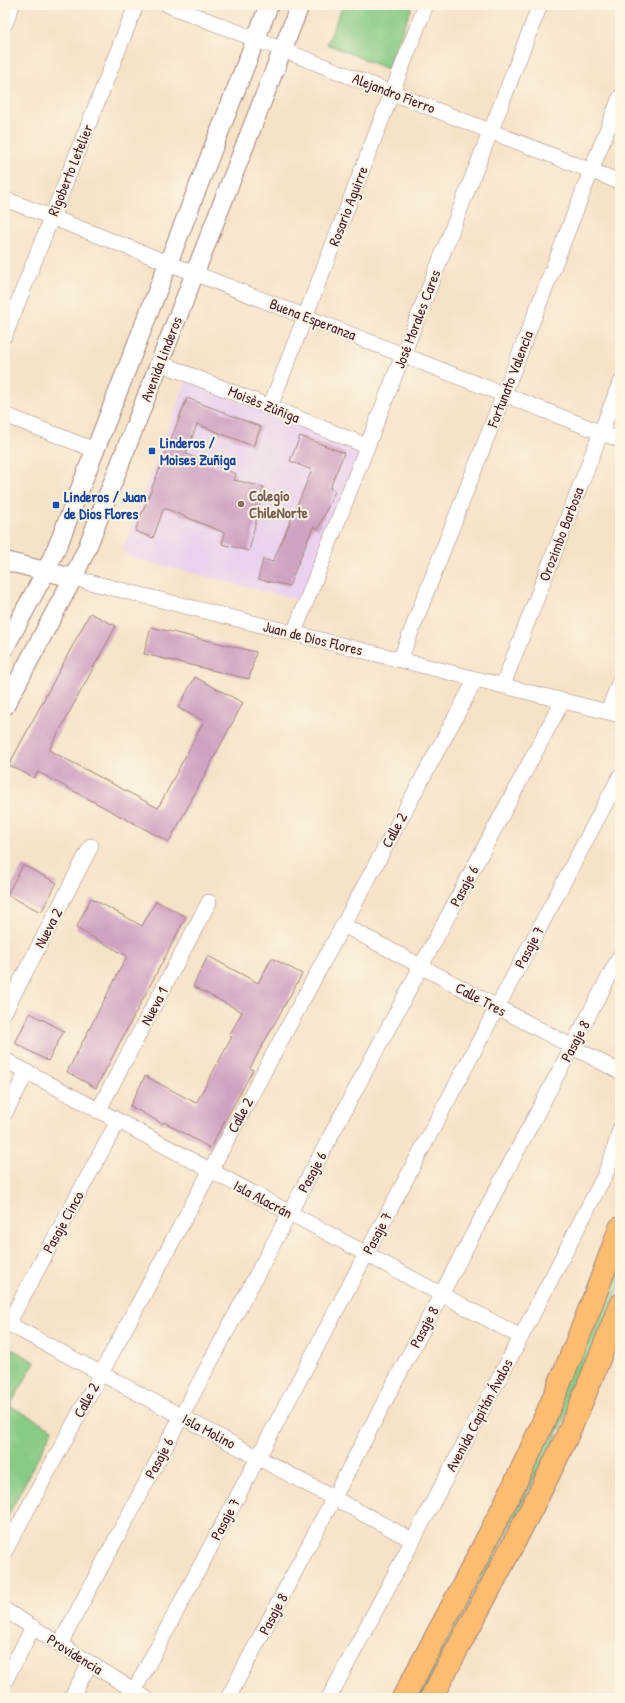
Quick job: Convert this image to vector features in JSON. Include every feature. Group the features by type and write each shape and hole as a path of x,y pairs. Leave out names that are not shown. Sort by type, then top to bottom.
{"highway":[{"path":"403,1698 480,1554 528,1454 573,1352 620,1228"},
{"path":"432,1698 535,1503 573,1422 620,1305"}],"street":[{"path":"5,24 12,5"},
{"name":"Rigoberto Letelier","path":"5,335 136,5"},
{"name":"Alejandro Fierro","path":"168,5 620,182"},
{"name":"Avenida Linderos","path":"5,647 46,571 60,540 269,5"},
{"name":"Avenida Linderos","path":"5,706 73,578 87,548 300,5"},
{"name":"Rosario Aguirre","path":"270,407 426,5"},
{"name":"José Morales Cares","path":"294,633 540,5"},
{"name":"Fortunato Valencia","path":"400,660 620,97"},
{"name":"Buena Esperanza","path":"5,199 620,440"},
{"name":"Moisès Zùñiga","path":"160,363 367,446"},
{"name":"Orozimbo Barbosa","path":"502,685 620,383"},
{"path":"5,415 95,450"},
{"name":"Juan de Dios Flores","path":"5,561 614,713"},
{"name":"Calle 2","path":"5,1551 476,679"},
{"path":"614,713 620,680"},
{"name":"Pasaje 6","path":"60,1644 563,700"},
{"name":"Pasaje 7","path":"140,1694 258,1457 620,776"},
{"name":"Nueva 2","path":"5,1010 91,846"},
{"name":"Nueva 1","path":"98,1110 209,902"},
{"name":"Calle Tres","path":"343,925 620,1072"},
{"name":"Pasaje 8","path":"228,1698 620,956"},
{"name":"Isla Alacrán","path":"5,1060 521,1337"},
{"path":"5,1113 27,1072"},
{"name":"Pasaje Cinco","path":"7,1323 118,1121"},
{"name":"Avenida Capitán Ávalos","path":"329,1698 521,1337 605,1175 620,1129"},
{"name":"Isla Molino","path":"7,1323 412,1540"},
{"name":"Providencia","path":"5,1610 140,1694"},
{"path":"5,1681 33,1627"},
{"path":"71,1698 90,1663"}],"shaded area":[{"name":"Colegio ChileNorte","path":"186,381 356,448 359,459 302,601 129,557 123,549"}],"green space":[{"path":"343,5 413,5 387,69 327,44"},
{"path":"620,1245 620,1284 579,1391 424,1698 410,1698"},
{"path":"5,1345 35,1362 10,1406 53,1429 5,1521"}],"building":[{"path":"187,398 261,427 253,446 197,424 186,454 236,474 234,480 264,487 249,551 222,544 225,533 164,508 153,538 135,531"},
{"path":"300,436 344,453 330,488 335,491 318,529 313,527 289,586 258,579 263,559 273,562 312,470 290,461"},
{"path":"90,613 116,626 49,750 158,808 204,721 178,708 195,677 243,703 169,842 38,772 34,778 9,765"},
{"path":"151,627 256,652 249,679 144,654"},
{"path":"23,865 57,883 41,912 7,895"},
{"path":"91,898 142,926 156,901 186,917 96,1088 67,1072 127,956 76,928"},
{"path":"208,956 258,983 272,958 302,974 250,1068 253,1070 210,1148 164,1122 163,1124 130,1106 145,1076 196,1103 232,1037 229,1036 242,1012 193,986"},
{"path":"30,1013 64,1031 48,1061 15,1043"}],"place":[{"name":"Linderos / Moises Zuñiga","path":"152,451"},
{"name":"Colegio ChileNorte","path":"241,504"},
{"name":"Linderos / Juan de Dios Flores","path":"56,505"}]}
